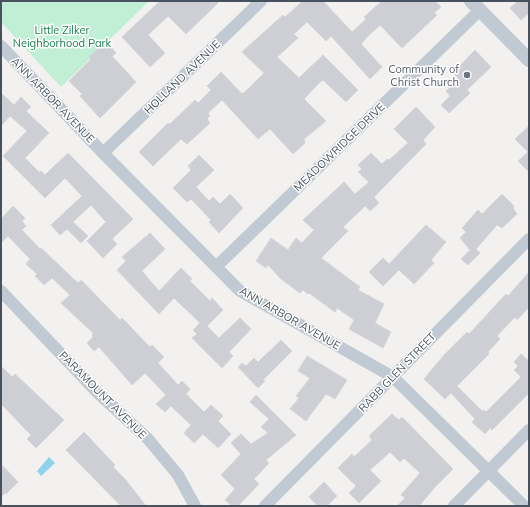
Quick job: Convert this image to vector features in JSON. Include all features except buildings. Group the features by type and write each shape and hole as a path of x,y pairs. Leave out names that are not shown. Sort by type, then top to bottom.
{"street":[{"name":"HOLLAND AVENUE","path":"103,153 261,1"},
{"path":"475,6 528,58"},
{"name":"MEADOWRIDGE DRIVE","path":"216,267 475,6"},
{"name":"ANN ARBOR AVENUE","path":"1,46 103,153 240,291 393,377 524,506"},
{"name":"RABB GLEN STREET","path":"265,506 529,239"},
{"name":"PARAMOUNT AVENUE","path":"1,291 97,392 148,439 178,475 195,506"},
{"path":"454,506 529,430"}],"green space":[{"name":"Little Zilker Neighborhood Park","path":"1,1 149,1 61,87 1,22"}],"water":[{"path":"49,457 55,463 41,476 37,471"}],"place":[{"name":"Community of Christ Church","path":"467,75"}]}
